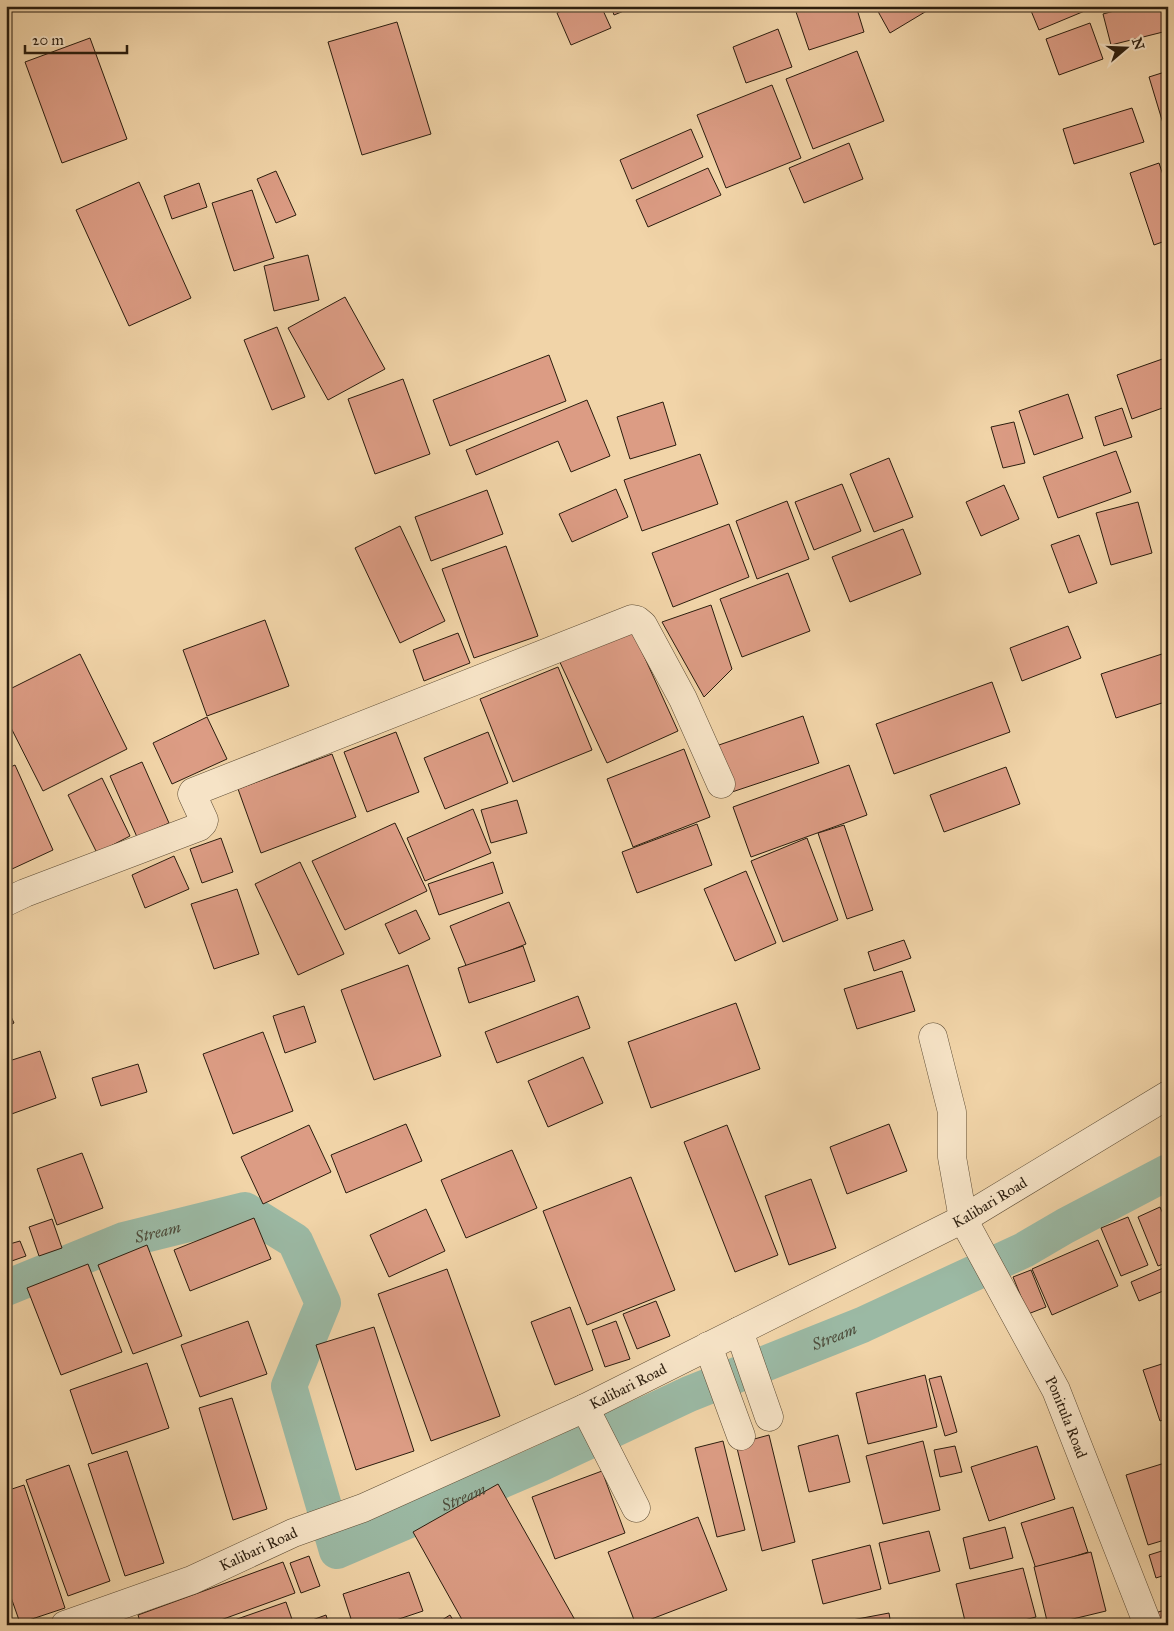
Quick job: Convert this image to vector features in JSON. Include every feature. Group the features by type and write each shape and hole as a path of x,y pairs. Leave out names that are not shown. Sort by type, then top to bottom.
{"street":[{"path":"6,902 25,893 199,827 203,824 204,820 192,794 193,792 632,618 638,620 643,625 683,699 721,784"},
{"name":"Ponitula Road","path":"933,1037 952,1112 952,1156 964,1220 1056,1390 1148,1625"},
{"name":"Kalibari Road","path":"65,1625 192,1580 293,1533 363,1508 585,1409 964,1220 1168,1095"},
{"path":"740,1332 769,1417"},
{"path":"709,1347 741,1436"},
{"path":"585,1409 636,1508"}],"building":[{"path":"572,6 601,6 611,28 571,45 557,13"},
{"path":"611,6 636,6 614,15"},
{"path":"794,6 856,6 864,32 809,50"},
{"path":"875,6 929,6 930,9 890,33"},
{"path":"1029,6 1085,6 1087,10 1039,30"},
{"path":"1133,6 1161,6 1167,31 1111,45 1103,14"},
{"path":"397,22 431,134 362,155 328,42"},
{"path":"1090,23 1103,59 1059,75 1046,39"},
{"path":"778,29 792,67 746,83 733,47"},
{"path":"90,38 127,139 62,163 25,62"},
{"path":"857,51 884,121 813,149 786,79"},
{"path":"1168,71 1168,129 1165,130 1149,77"},
{"path":"772,85 801,158 726,188 697,115"},
{"path":"1132,108 1144,142 1074,164 1063,129"},
{"path":"691,129 703,157 632,189 620,160"},
{"path":"849,143 863,179 804,203 789,168"},
{"path":"1159,163 1168,190 1168,240 1154,245 1130,173"},
{"path":"708,168 721,195 648,227 636,200"},
{"path":"276,171 296,215 276,223 257,179"},
{"path":"139,182 191,298 129,326 76,210"},
{"path":"199,183 207,207 172,219 164,196"},
{"path":"252,190 274,258 234,271 212,203"},
{"path":"308,255 319,300 274,311 264,266"},
{"path":"345,297 385,369 328,400 288,328"},
{"path":"277,327 305,397 272,410 244,340"},
{"path":"549,355 566,401 450,446 433,400"},
{"path":"1168,357 1168,406 1132,419 1117,375"},
{"path":"403,379 430,454 375,474 348,399"},
{"path":"1068,394 1083,438 1034,455 1019,411"},
{"path":"587,400 610,456 571,472 558,441 476,475 466,450"},
{"path":"663,402 676,445 630,459 617,417"},
{"path":"1122,408 1132,437 1104,446 1095,417"},
{"path":"1014,422 1025,463 1003,468 991,427"},
{"path":"1116,451 1131,492 1058,518 1043,477"},
{"path":"700,454 718,504 642,531 624,480"},
{"path":"889,458 913,517 874,532 850,474"},
{"path":"842,484 861,531 814,550 795,502"},
{"path":"1004,485 1019,519 981,536 966,502"},
{"path":"616,489 628,517 572,542 559,514"},
{"path":"487,490 503,534 431,561 415,517"},
{"path":"787,501 809,559 757,579 736,521"},
{"path":"1138,502 1152,553 1111,565 1096,513"},
{"path":"729,524 749,577 673,607 652,553"},
{"path":"400,526 445,621 400,643 355,548"},
{"path":"903,529 921,574 850,602 832,557"},
{"path":"1079,535 1097,583 1069,593 1051,545"},
{"path":"506,546 538,636 474,658 442,569"},
{"path":"788,573 810,631 742,657 720,599"},
{"path":"711,605 732,669 704,697 662,622"},
{"path":"265,620 289,686 207,716 183,650"},
{"path":"629,623 678,731 607,763 557,656"},
{"path":"1068,626 1081,658 1022,681 1010,648"},
{"path":"458,633 470,663 424,681 413,650"},
{"path":"1168,652 1168,701 1116,718 1101,674"},
{"path":"80,654 127,749 43,791 6,718 6,691"},
{"path":"558,667 592,750 513,782 480,699"},
{"path":"992,682 1010,732 894,774 876,724"},
{"path":"803,716 819,763 732,792 716,746"},
{"path":"207,717 227,759 172,784 153,743"},
{"path":"396,732 419,792 367,812 344,752"},
{"path":"488,732 508,783 445,809 424,758"},
{"path":"684,749 710,817 633,847 607,779"},
{"path":"332,754 356,817 261,853 238,789"},
{"path":"142,762 169,823 137,837 110,776"},
{"path":"15,765 53,850 12,869 6,857 6,769"},
{"path":"849,765 867,815 751,857 733,807"},
{"path":"1006,767 1020,804 944,832 930,795"},
{"path":"102,778 130,836 97,853 68,795"},
{"path":"517,800 527,833 491,843 481,810"},
{"path":"473,809 491,853 425,881 407,838"},
{"path":"395,823 427,891 345,930 312,861"},
{"path":"697,824 712,865 637,893 622,852"},
{"path":"844,825 873,910 847,919 818,833"},
{"path":"221,838 233,872 202,883 190,849"},
{"path":"807,838 838,920 783,942 751,861"},
{"path":"174,856 189,889 145,908 132,875"},
{"path":"300,862 344,954 298,975 255,884"},
{"path":"493,862 503,893 439,915 428,884"},
{"path":"746,871 776,943 735,961 704,889"},
{"path":"237,889 259,954 214,969 191,904"},
{"path":"509,902 526,944 467,968 450,926"},
{"path":"416,910 430,939 399,954 385,924"},
{"path":"904,940 911,958 874,971 868,952"},
{"path":"523,946 535,981 469,1003 458,968"},
{"path":"408,965 441,1056 374,1080 341,990"},
{"path":"902,971 915,1011 857,1029 844,989"},
{"path":"578,996 590,1028 497,1063 485,1032"},
{"path":"736,1003 760,1069 651,1108 628,1042"},
{"path":"6,1006 14,1023 6,1027"},
{"path":"304,1006 316,1042 285,1053 273,1016"},
{"path":"263,1032 293,1111 233,1134 203,1054"},
{"path":"40,1051 56,1098 6,1116 6,1062"},
{"path":"583,1057 603,1103 548,1127 528,1081"},
{"path":"138,1064 147,1092 101,1106 92,1078"},
{"path":"406,1124 422,1161 346,1193 331,1155"},
{"path":"889,1124 907,1171 847,1194 830,1147"},
{"path":"309,1125 331,1172 263,1204 241,1157"},
{"path":"727,1125 778,1255 735,1272 684,1142"},
{"path":"512,1150 537,1208 466,1238 441,1180"},
{"path":"82,1153 103,1208 57,1225 37,1169"},
{"path":"631,1177 675,1290 587,1325 543,1211"},
{"path":"811,1179 836,1248 789,1265 765,1196"},
{"path":"1160,1207 1168,1225 1168,1262 1158,1266 1138,1217"},
{"path":"426,1209 445,1251 389,1277 370,1235"},
{"path":"1128,1217 1148,1265 1121,1276 1101,1228"},
{"path":"254,1218 271,1259 190,1291 174,1250"},
{"path":"52,1219 62,1248 39,1256 29,1227"},
{"path":"1098,1240 1118,1286 1052,1315 1032,1269"},
{"path":"20,1241 26,1256 6,1263 6,1245"},
{"path":"147,1245 182,1336 133,1354 98,1265"},
{"path":"88,1264 122,1352 61,1375 27,1288"},
{"path":"1168,1266 1168,1289 1139,1301 1131,1282"},
{"path":"447,1269 500,1416 431,1441 378,1294"},
{"path":"1031,1270 1046,1307 1028,1314 1013,1277"},
{"path":"656,1301 670,1336 637,1349 623,1314"},
{"path":"570,1307 593,1370 555,1385 531,1322"},
{"path":"248,1321 267,1374 200,1397 181,1345"},
{"path":"616,1321 630,1359 605,1367 592,1330"},
{"path":"374,1327 414,1451 356,1470 316,1345"},
{"path":"1168,1362 1168,1418 1160,1421 1143,1370"},
{"path":"147,1363 169,1428 92,1454 70,1390"},
{"path":"925,1375 937,1427 868,1444 856,1393"},
{"path":"941,1376 957,1432 945,1436 929,1379"},
{"path":"232,1398 267,1509 233,1520 199,1408"},
{"path":"769,1435 795,1542 762,1551 736,1444"},
{"path":"838,1435 850,1482 809,1492 798,1446"},
{"path":"723,1441 745,1530 717,1537 695,1448"},
{"path":"923,1441 940,1510 883,1524 866,1456"},
{"path":"955,1446 962,1472 940,1477 934,1450"},
{"path":"1037,1446 1055,1499 989,1521 971,1467"},
{"path":"127,1451 164,1563 125,1576 88,1464"},
{"path":"1168,1462 1168,1539 1148,1545 1126,1475"},
{"path":"69,1465 110,1581 68,1596 26,1480"},
{"path":"602,1471 625,1533 555,1559 532,1497"},
{"path":"498,1484 575,1620 567,1625 465,1625 413,1532"},
{"path":"24,1485 65,1608 20,1623 6,1583 6,1491"},
{"path":"1073,1507 1088,1552 1036,1569 1021,1523"},
{"path":"698,1517 727,1590 636,1625 608,1552"},
{"path":"1005,1527 1013,1558 970,1569 963,1538"},
{"path":"929,1531 940,1571 889,1584 879,1543"},
{"path":"870,1545 881,1589 823,1604 812,1560"},
{"path":"1168,1549 1168,1574 1156,1578 1149,1555"},
{"path":"1091,1552 1106,1611 1048,1625 1034,1567"},
{"path":"309,1556 320,1586 301,1593 290,1563"},
{"path":"283,1562 295,1593 207,1625 141,1625 138,1615"},
{"path":"1023,1568 1036,1617 1005,1625 966,1625 956,1584"},
{"path":"409,1572 423,1611 381,1625 353,1625 343,1594"},
{"path":"286,1602 294,1625 220,1625"},
{"path":"1168,1609 1168,1625 1158,1625 1155,1613"},
{"path":"889,1613 891,1625 853,1625 852,1620"},
{"path":"326,1615 329,1625 304,1625 304,1623"},
{"path":"450,1615 456,1625 434,1625"}],"waterway":[{"name":"Stream","path":"6,1288 124,1240 245,1210 295,1241 323,1303 289,1386 337,1551 540,1464 689,1394 862,1325 1024,1250 1065,1226 1168,1172"}]}
